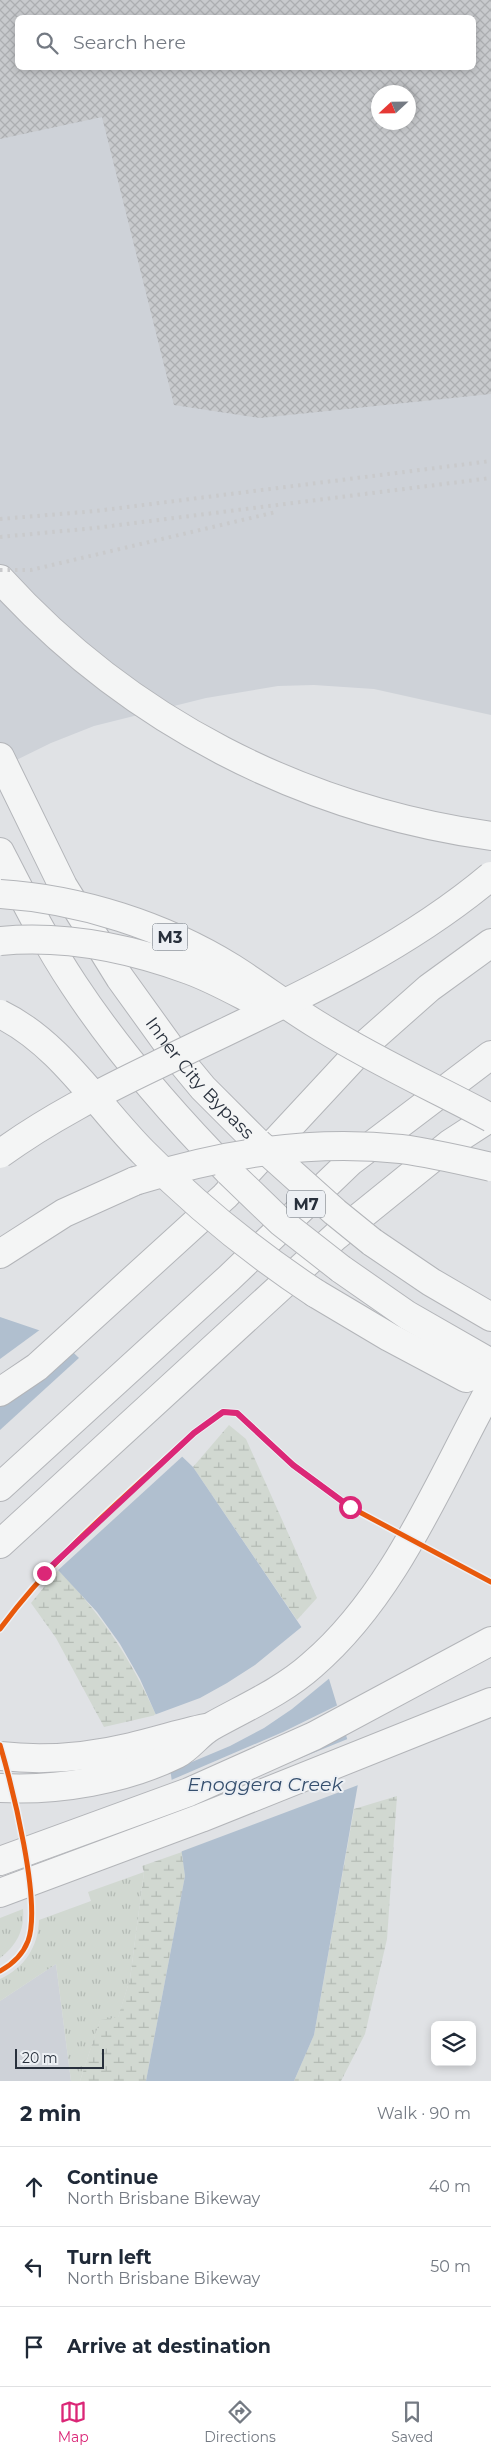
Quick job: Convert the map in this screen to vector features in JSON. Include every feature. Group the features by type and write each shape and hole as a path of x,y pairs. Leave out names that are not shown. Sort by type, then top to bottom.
{"highway":[{"path":"0,579 55,635 86,661 131,696 196,738 242,762 340,802 433,827 491,836"},
{"name":"Inner City Bypass","path":"0,758 63,886 120,978 192,1074 257,1142 335,1212 372,1242 431,1282 485,1314"},
{"path":"0,852 49,944 95,1015 174,1116 281,1222 341,1269 407,1315 491,1363"},
{"path":"0,1154 53,1119 104,1090 350,971 435,919 491,876"},
{"name":"M3","path":"0,894 61,902 133,921 183,943 231,967 321,1028 491,1118"},
{"path":"0,941 43,939 100,945 146,956 190,970 272,1010 321,1028"},
{"path":"0,1392 37,1367 225,1196 368,1042 429,988 491,944"},
{"path":"0,1014 16,1022 42,1042 143,1152 197,1205 269,1263 315,1293 447,1369 466,1378 491,1369"},
{"name":"M7","path":"0,1487 229,1278 351,1161 491,1055"},
{"name":"M7","path":"1,1546 336,1236 451,1143 491,1118"},
{"path":"0,1254 64,1213 100,1195 176,1168 244,1154 325,1145 361,1146 402,1149 491,1167"},
{"path":"0,1788 62,1785 120,1774 149,1766 179,1753 210,1727 281,1687 311,1666 340,1639 366,1609 388,1577 491,1387"},
{"path":"0,1861 189,1792 314,1736 491,1640"},
{"path":"0,1893 201,1818 491,1702"},
{"path":"0,1756 54,1757 92,1754 130,1747 171,1735 210,1727"}],"shaded area":[{"path":"0,0 491,0 491,715 374,689 314,685 278,686 206,698 94,726 51,743 0,768"},
{"path":"56,1964 71,2081 0,2081 0,2001"}],"green space":[{"path":"229,1425 246,1439 317,1598 297,1620 193,1467"},
{"path":"58,1570 88,1603 114,1638 136,1675 156,1715 104,1727 56,1638 31,1603"},
{"path":"397,1796 387,1939 365,2034 341,2081 294,2081 314,2035 354,1809"},
{"path":"182,1852 185,1876 146,2081 80,2081 100,2020 118,2017 130,1979 144,1872 142,1866"},
{"path":"144,1872 130,1979 118,2018 100,2021 80,2081 71,2081 56,1964 0,2001 0,1979 16,1969 28,1955 36,1939 39,1920 91,1901 88,1892"},
{"path":"23,1909 21,1931 15,1943 0,1958 0,1918"}],"water":[{"name":"Enoggera Creek","path":"0,1317 56,1336 193,1467 323,1659 359,1778 314,2035 294,2081 146,2081 185,1876 171,1775 156,1715 140,1679 120,1644 97,1612 58,1570 0,1519"}],"pier":[{"path":"41,1329 57,1334 0,1405 0,1359"},
{"path":"80,1357 184,1455 56,1572 0,1522 0,1430"},
{"path":"304,1625 325,1657 331,1677 292,1709 264,1728 230,1746 168,1772 154,1715 200,1698 227,1683 255,1665"},
{"path":"340,1704 348,1730 254,1777 350,1738 362,1777 361,1784 180,1852 169,1781 283,1732"}],"building":[{"path":"0,0 491,0 491,394 260,418 174,405 102,117 0,139"}],"railway":[{"path":"0,519 96,511 491,461"},
{"path":"0,537 95,528 491,478"},
{"path":"0,570 31,570 276,512"}],"cycle path":[{"path":"0,1629 44,1576 92,1526 194,1433 223,1412 237,1413 293,1465 350,1507 491,1582"},
{"path":"0,1745 24,1844 31,1900 31,1923 28,1941 13,1962 0,1971"}],"route":[{"path":"44,1573 194,1433 223,1412 231,1411 237,1413 293,1465 350,1507"}]}
